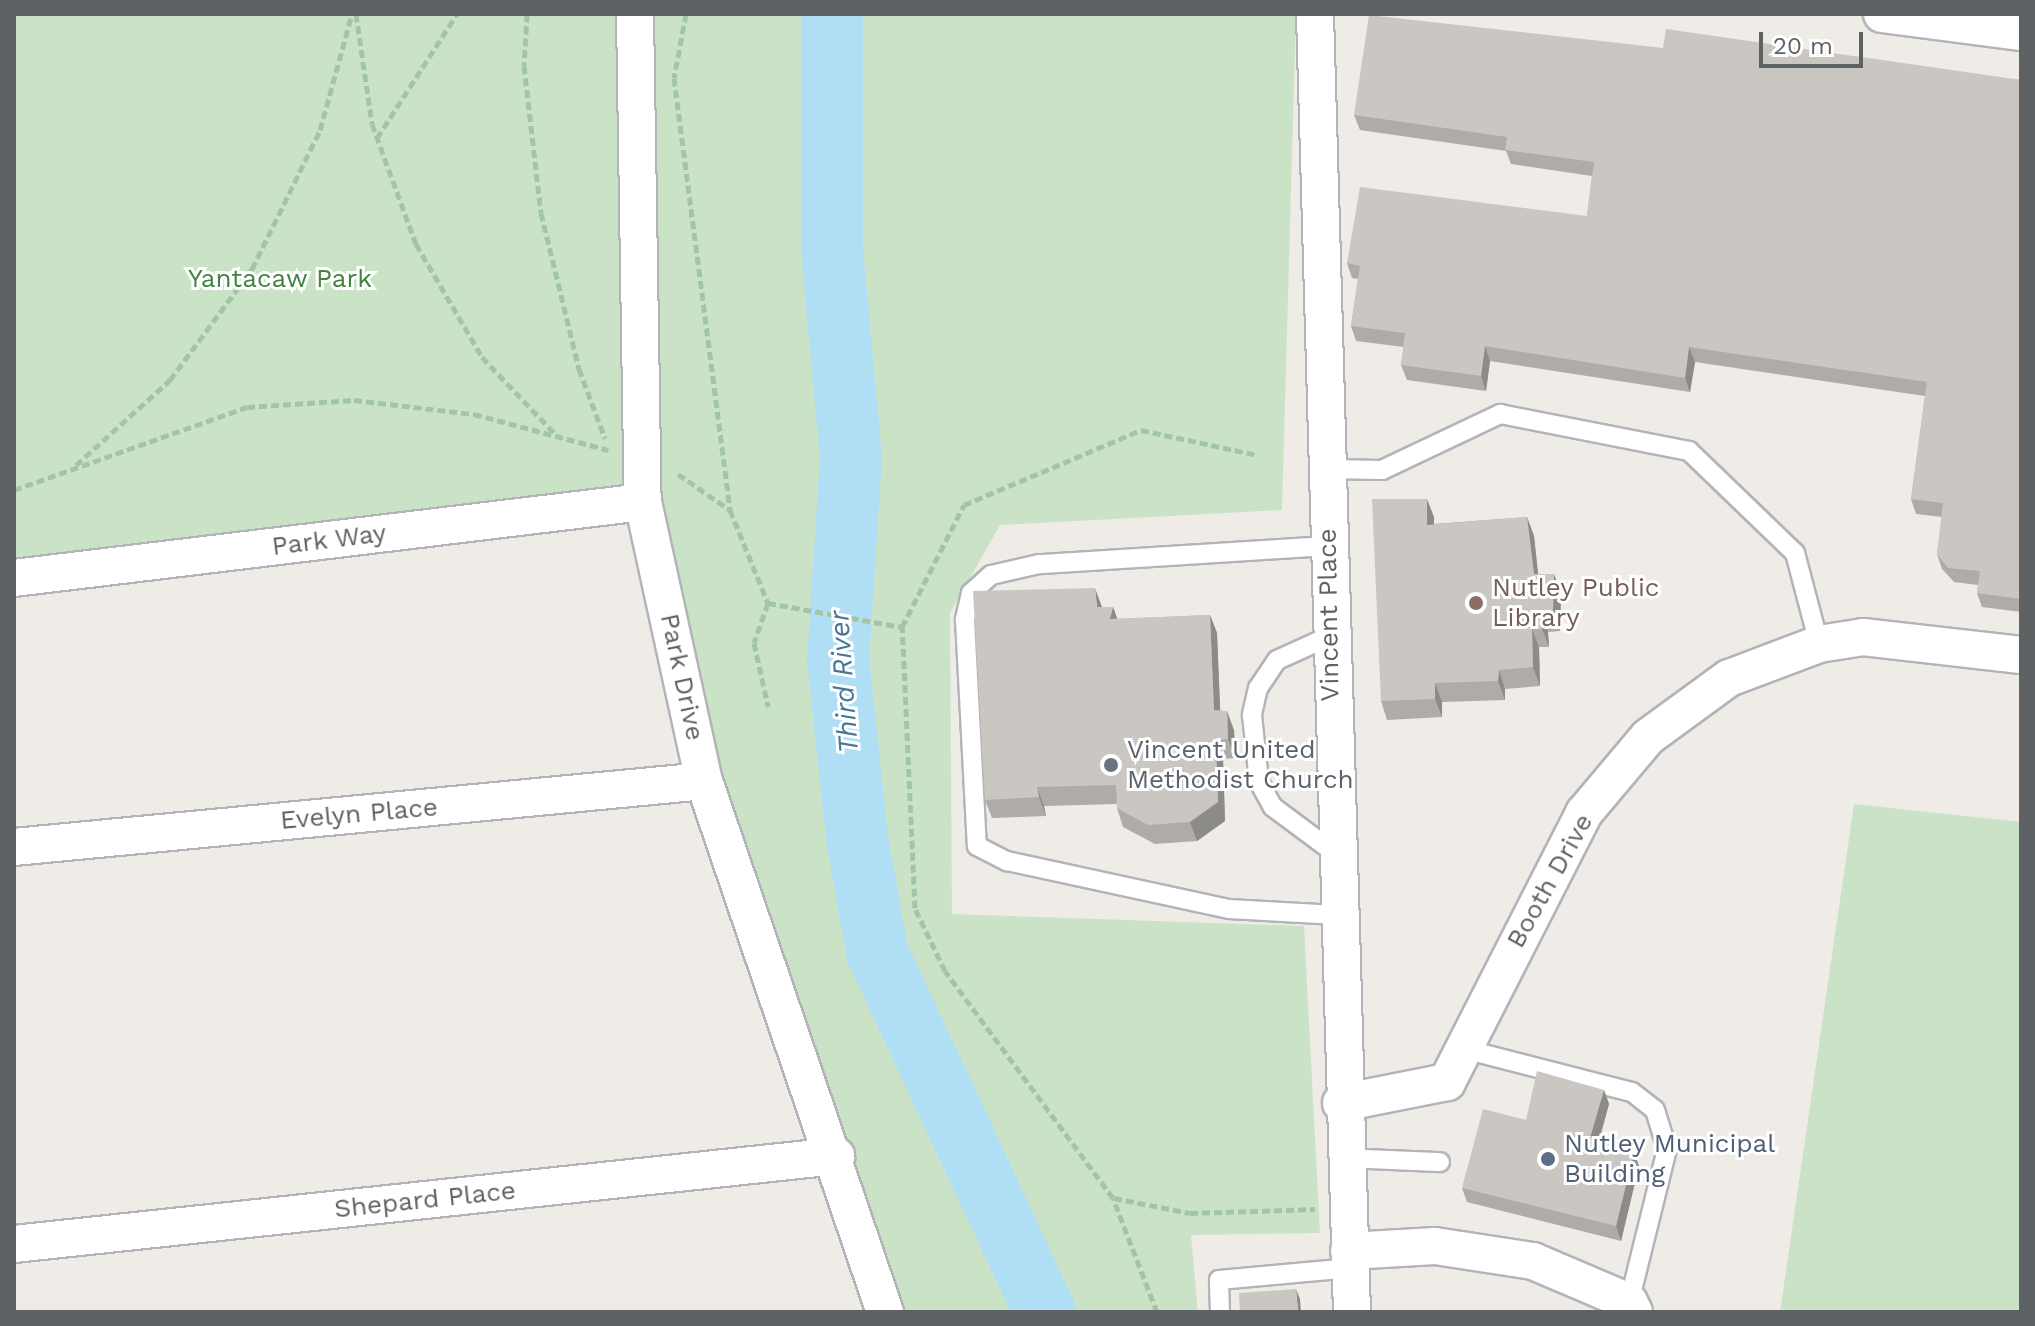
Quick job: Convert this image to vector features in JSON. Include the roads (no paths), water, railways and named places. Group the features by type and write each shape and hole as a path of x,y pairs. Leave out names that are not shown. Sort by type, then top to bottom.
{"street":[{"name":"Park Drive","path":"635,14 626,454 643,502 704,781 836,1156 885,1312"},
{"name":"Vincent Place","path":"1315,14 1341,1103 1352,1312"},
{"path":"1882,14 2021,32"},
{"name":"Park Way","path":"14,578 643,502"},
{"name":"Booth Drive","path":"1341,1103 1447,1082 1584,813 1648,737 1729,678 1819,644 1863,637 2021,655"},
{"name":"Evelyn Place","path":"14,847 704,781"},
{"name":"Shepard Place","path":"14,1244 836,1156"},
{"path":"1349,1260 1435,1246 1533,1261 1631,1307"}],"lane":[{"path":"1326,469 1382,470 1500,414 1689,451 1795,553 1819,644"},
{"path":"1327,546 1039,564 991,575 971,593 965,620 977,846 1007,861 1229,909 1337,915"},
{"path":"1330,636 1277,660 1258,688 1252,715 1259,782 1273,807 1335,853"},
{"path":"1464,1049 1632,1092 1655,1110 1667,1149 1631,1307"},
{"path":"1343,1158 1440,1162"},
{"path":"1220,1312 1219,1280 1349,1260"}],"waterway":[{"name":"Third River","path":"832,14 832,250 851,458 838,659 857,837 877,952 1045,1312"}],"place":[{"name":"Nutley Public Library","path":"1476,603"},
{"name":"Vincent United Methodist Church","path":"1111,765"},
{"name":"Nutley Municipal Building","path":"1548,1159"}],"park label":[{"name":"Yantacaw Park","path":"280,279"}]}
